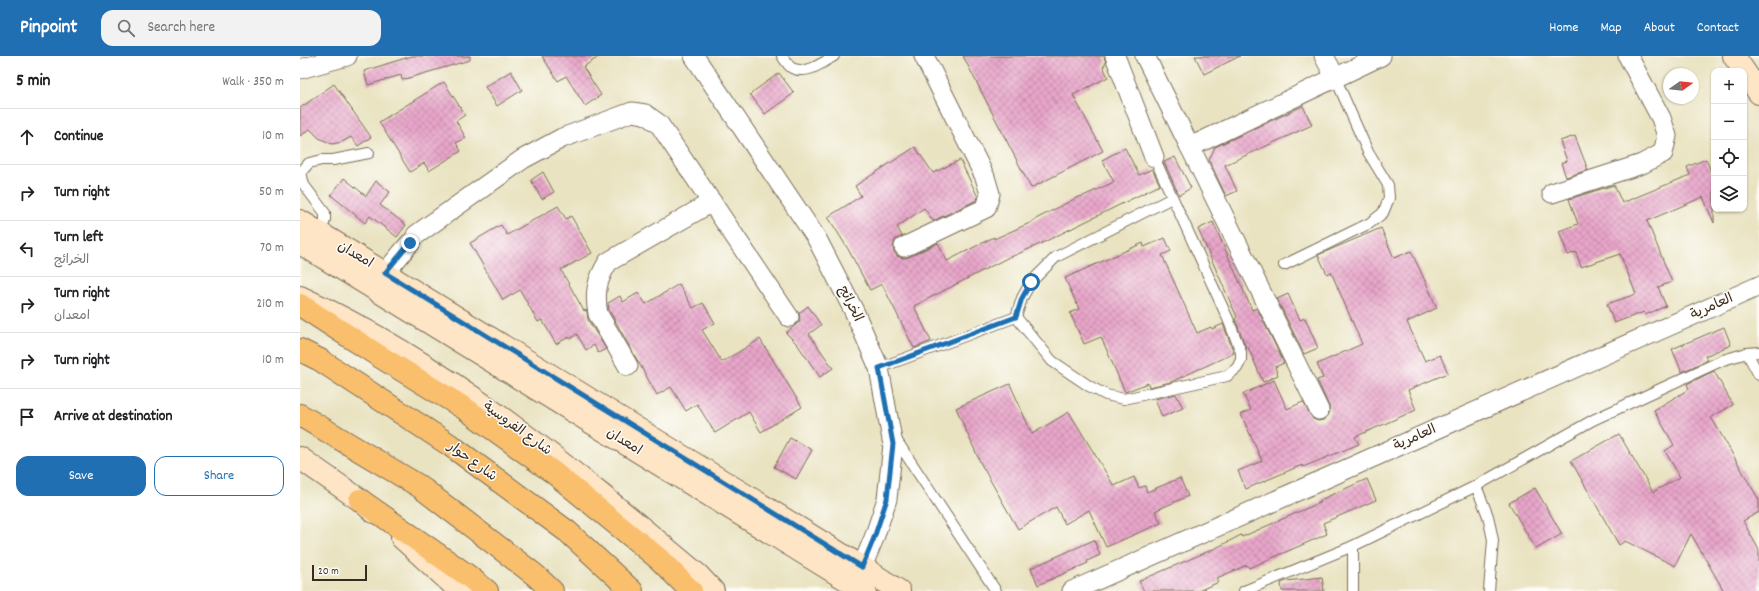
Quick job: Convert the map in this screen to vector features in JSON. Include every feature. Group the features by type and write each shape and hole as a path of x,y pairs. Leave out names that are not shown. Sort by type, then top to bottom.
{"highway":[{"path":"300,305 467,410 554,473 659,559 691,591"},
{"name":"شارع حوار","path":"300,350 320,360 456,450 568,532 632,591"},
{"path":"300,415 419,486 535,575 552,591"},
{"path":"360,500 467,575 487,591"}],"street":[{"name":"الخرائج","path":"694,56 817,239 854,311 879,368 893,444 887,499 860,580"},
{"path":"904,247 986,208 990,194 985,177 924,56"},
{"path":"1115,56 1154,157"},
{"path":"1145,56 1319,410"},
{"path":"1324,56 1335,77"},
{"path":"1190,147 1381,56"},
{"path":"1552,193 1642,164 1663,153 1667,136 1661,118 1628,56"},
{"path":"1734,56 1759,92"},
{"path":"300,69 336,58"},
{"path":"385,273 413,239 523,159 562,138 632,112 645,114 659,124 789,317"},
{"path":"628,366 598,314 597,282 602,272 608,262 712,202"},
{"name":"امعدان","path":"300,221 385,273 860,580"},
{"name":"امعدان","path":"300,244 860,580 899,591"},
{"name":"العامرية","path":"1072,591 1759,286"},
{"name":"شارع الفروسية","path":"300,297 329,311 394,347 487,406 563,464 692,570 713,591"},
{"path":"300,458 360,500 453,586"}],"lane":[{"path":"782,56 791,68 799,70 815,67 834,56"},
{"path":"1284,265 1370,223 1383,213 1389,198 1388,185 1368,152 1335,77"},
{"path":"320,234 325,220 325,213 304,185 301,172 309,163 369,154"},
{"path":"1016,317 1052,361 1089,386 1106,395 1124,399 1227,376 1237,368 1241,360 1241,352 1228,319 1154,157"},
{"path":"1016,317 1022,298 1031,282 1056,257 1172,198"},
{"path":"879,368 1016,317"},
{"path":"1244,591 1353,546 1476,486 1593,420 1723,360 1747,353 1759,352"},
{"path":"1747,353 1759,375"},
{"path":"890,431 996,591"},
{"path":"1476,486 1488,516 1493,540 1489,591"},
{"path":"1353,546 1353,591"}],"building":[{"path":"412,56 470,56 470,60 402,80 401,75 368,85 364,71"},
{"path":"542,56 600,56 583,67 601,95 585,106 566,76 558,81"},
{"path":"963,56 1104,56 1106,63 1103,67 1108,77 1073,95 1103,151 1031,188"},
{"path":"1195,56 1240,56 1204,74"},
{"path":"511,71 522,90 497,106 485,87"},
{"path":"779,73 794,93 765,114 750,94"},
{"path":"444,82 465,115 456,121 466,138 456,143 461,151 429,171 424,163 410,172 379,122"},
{"path":"334,84 371,137 358,146 351,137 342,142 332,144 319,138 310,129 300,136 300,108"},
{"path":"1303,106 1312,125 1225,165 1237,191 1226,196 1209,160 1215,147"},
{"path":"1575,136 1588,170 1566,177 1561,163 1567,161 1560,141"},
{"path":"915,147 933,173 960,160 978,197 977,200 933,221 924,208 897,227 902,236 895,240 893,247 897,256 903,258 909,257 938,243 947,261 994,237 994,239 1032,222 1080,196 1081,197 1114,182 1102,160 1125,148 1139,175 1152,169 1160,185 1040,244 1011,256 914,306 931,341 914,348 882,284 870,290 848,249 828,217 861,196 855,186"},
{"path":"1175,157 1191,188 1179,195 1164,162"},
{"path":"1706,159 1711,172 1711,212 1714,212 1714,223 1703,197 1647,221 1672,282 1658,287 1666,306 1645,315 1644,312 1614,323 1607,304 1636,294 1620,254 1581,267 1576,252 1568,255 1559,231 1578,224 1569,199 1614,185 1622,203 1690,175 1687,167"},
{"path":"543,172 554,192 542,199 531,180"},
{"path":"344,178 366,196 376,181 390,192 380,205 406,225 397,237 370,216 365,223 331,195"},
{"path":"558,206 566,219 571,216 592,253 561,270 584,311 586,310 588,320 606,349 598,353 594,345 586,350 577,334 570,339 569,337 556,344 542,320 538,322 520,290 503,300 470,243 501,225 507,235"},
{"path":"1213,222 1252,310 1257,308 1284,363 1275,367 1278,375 1263,382 1248,347 1246,348 1235,319 1237,317 1198,229"},
{"path":"1381,228 1394,258 1411,251 1427,285 1437,308 1407,322 1425,361 1440,355 1448,373 1408,390 1416,410 1355,437 1359,444 1303,467 1302,465 1246,489 1238,471 1262,461 1241,414 1251,410 1243,394 1274,380 1287,409 1303,402 1313,419 1318,421 1323,420 1328,416 1330,411 1329,406 1317,380 1323,378 1317,364 1362,344 1331,272 1327,274 1318,255"},
{"path":"1165,238 1171,251 1162,255 1197,333 1223,324 1234,353 1171,382 1149,387 1148,383 1125,392 1101,337 1084,344 1070,313 1079,309 1065,278 1143,243 1144,247"},
{"path":"679,284 693,308 703,303 715,323 702,330 722,362 760,339 802,407 761,432 749,412 715,433 697,404 686,411 671,387 657,395 609,310 608,303 620,296 623,302 638,293 646,304"},
{"path":"1288,294 1300,320 1305,318 1318,348 1304,354 1277,299"},
{"path":"808,306 821,325 809,334 833,368 820,377 797,344 786,333 800,321 799,313"},
{"path":"1724,327 1731,345 1705,356 1707,360 1682,372 1672,349"},
{"path":"1714,371 1733,405 1711,417 1759,500 1759,512 1743,521 1759,550 1759,591 1724,591 1691,534 1675,566 1625,541 1619,545 1571,461 1619,434 1653,492 1680,477 1665,451 1674,445 1654,410 1689,389 1687,384"},
{"path":"1010,384 1032,434 1069,412 1114,486 1134,477 1139,488 1145,486 1147,492 1180,478 1188,496 1155,511 1161,523 1106,547 1089,510 1065,524 1056,507 1018,529 981,464 956,408"},
{"path":"1176,394 1183,408 1162,417 1155,399"},
{"path":"790,438 812,450 796,479 774,467"},
{"path":"1367,479 1376,500 1323,523 1327,534 1249,568 1247,565 1217,578 1219,582 1198,591 1144,591 1139,581 1216,548 1241,535 1242,537 1321,502 1320,500"},
{"path":"1535,488 1562,534 1536,549 1509,503"},
{"path":"1094,540 1100,555 1087,561 1088,563 1038,585 1031,568"},
{"path":"1322,577 1324,591 1282,591 1281,583 1286,581"}],"route":[{"path":"410,243 385,273 862,567 874,538 887,499 893,444 879,368 1016,317 1022,298 1031,282"}]}
